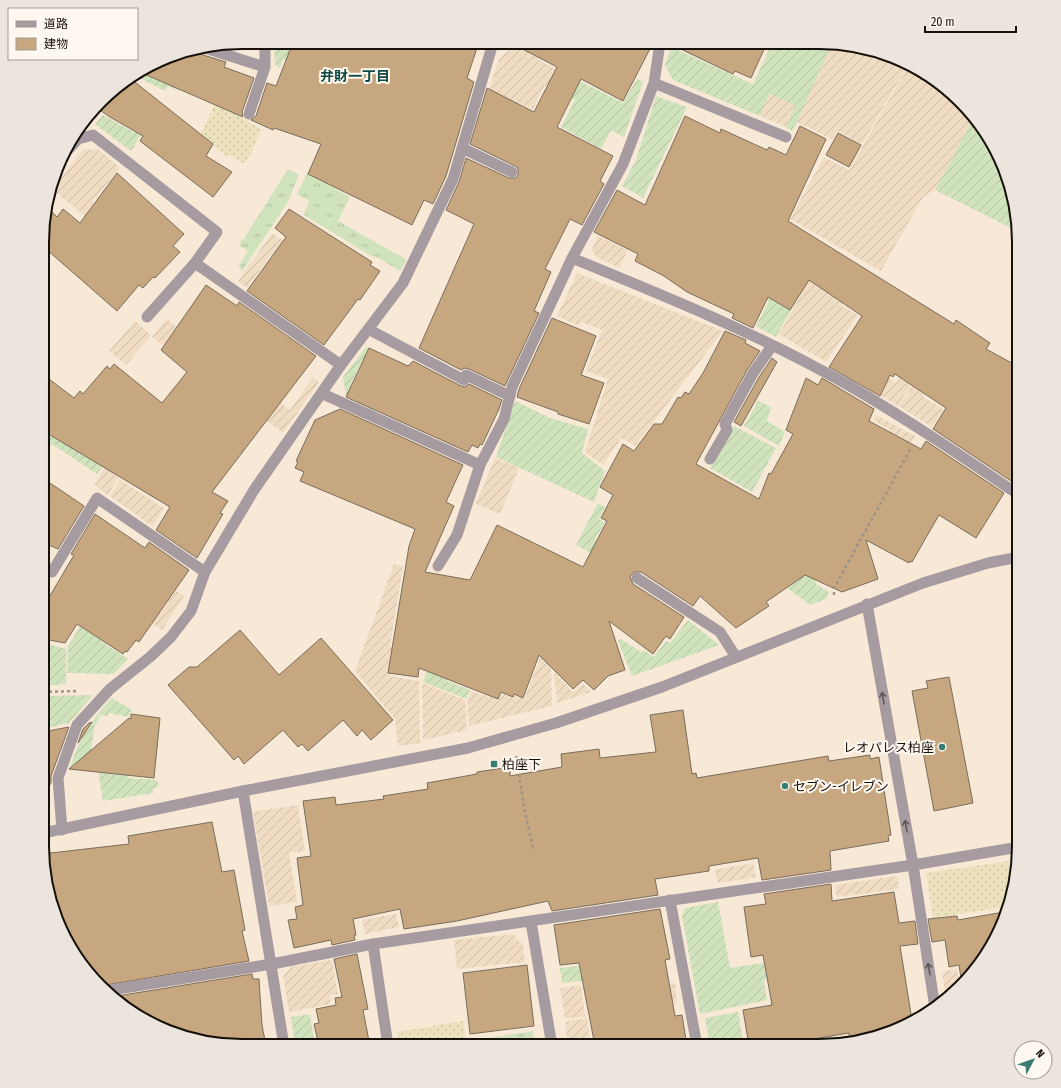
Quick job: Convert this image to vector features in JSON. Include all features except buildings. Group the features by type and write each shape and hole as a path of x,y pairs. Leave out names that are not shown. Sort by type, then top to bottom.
{"street":[{"path":"249,114 265,67 265,49"},
{"path":"62,830 58,778 77,725 110,689 150,657 171,637 191,611 205,572 254,490 323,394 341,365 403,283 454,179 491,49"},
{"path":"438,566 457,535 480,465 504,419 512,387 572,258 623,164 654,83 659,49"},
{"path":"215,51 265,67"},
{"path":"654,83 786,136"},
{"path":"79,139 93,135 217,232 195,263 147,317"},
{"path":"462,148 512,172"},
{"path":"572,258 662,294 772,346 847,385 921,430 1012,490"},
{"path":"195,263 341,365"},
{"path":"368,329 464,380 466,375 510,396"},
{"path":"710,459 727,430 725,424 753,373 772,346"},
{"path":"323,394 480,465"},
{"path":"49,570 52,572 97,498 205,572"},
{"path":"49,832 468,748 556,723 662,687 867,604 923,583 988,563 1012,558"},
{"path":"637,578 720,632 736,657"},
{"path":"867,604 934,1001"},
{"path":"243,792 283,1039"},
{"path":"114,990 272,964 373,944 912,865 1012,848"},
{"path":"670,900 696,1039"},
{"path":"531,922 551,1039"},
{"path":"373,944 387,1039"}],"path":[{"path":"838,616 834,599 834,588 921,430"},
{"path":"49,692 93,691 104,695"},
{"path":"513,735 525,813 534,851"}],"shaded area":[{"path":"511,49 542,49 537,59 559,71 551,87 545,85 533,109 489,90 499,59"},
{"path":"830,49 857,53 881,59 906,69 862,144 837,131 832,139 797,122"},
{"path":"906,70 937,89 956,105 971,123 935,190 923,197 881,271 790,219 824,157 849,170"},
{"path":"769,94 795,105 786,127 760,116"},
{"path":"98,149 120,168 92,202 102,210 107,234 56,192 59,180 83,150"},
{"path":"272,233 322,269 313,282 272,253 247,288 238,281"},
{"path":"598,236 627,250 620,268 596,257 592,249"},
{"path":"577,273 723,331 635,446 621,438 603,465 585,452 608,379 586,371 602,330 581,322 579,326 557,316"},
{"path":"809,280 845,300 842,306 858,315 826,362 779,334"},
{"path":"166,319 290,410 313,377 319,382 283,433 152,337"},
{"path":"135,321 151,335 126,365 109,351"},
{"path":"927,332 939,339 898,406 858,382 868,366 896,383"},
{"path":"934,352 926,390 922,396 944,410 932,427 899,406"},
{"path":"876,415 915,436 891,479 886,439 890,430 873,420"},
{"path":"140,441 108,495 94,485 105,467"},
{"path":"495,458 519,468 500,514 476,504"},
{"path":"120,480 164,508 153,527 110,496"},
{"path":"394,564 403,567 390,645 393,648 390,676 419,681 420,743 398,746 395,719 355,671"},
{"path":"176,591 184,596 162,630 115,599 139,598 161,612"},
{"path":"550,634 552,706 469,726 467,704 471,691 498,700 502,693 513,698 514,696 524,699 541,656 514,645"},
{"path":"554,672 573,692 583,684 591,692 557,703"},
{"path":"422,683 465,700 467,730 423,740"},
{"path":"298,805 305,851 289,853 297,902 269,906 253,812"},
{"path":"753,863 756,877 718,883 715,870"},
{"path":"897,876 899,889 836,897 835,885"},
{"path":"396,914 399,927 365,934 362,920"},
{"path":"513,934 523,945 525,962 457,969 454,940"},
{"path":"332,960 338,994 330,995 331,1004 289,1012 283,976 291,967"},
{"path":"957,969 959,980 945,992 942,972"},
{"path":"675,983 677,1003 644,1007 642,987"},
{"path":"581,985 585,1016 565,1019 560,988"},
{"path":"587,1018 590,1039 567,1039 565,1022"}],"green space":[{"path":"274,49 290,49 287,60 283,59 280,68 275,65"},
{"path":"670,49 675,49 753,84 769,49 830,49 792,131 786,127 795,105 769,94 760,116 673,80 665,65"},
{"path":"153,71 174,79 185,76 179,91 168,86 165,91 140,78"},
{"path":"562,72 623,103 637,79 643,82 624,137 611,130 601,149 561,127 575,100 554,88"},
{"path":"656,96 687,107 643,198 622,186 636,160"},
{"path":"103,115 135,133 138,127 144,130 131,151 95,124"},
{"path":"971,123 992,156 1002,180 1012,228 935,190"},
{"path":"288,169 299,175 288,202 242,271 238,267 248,251 240,246 241,239 243,240"},
{"path":"308,171 337,184 335,189 350,197 338,221 407,260 400,271 375,256 373,257 304,215 309,201 297,194"},
{"path":"749,290 785,292 779,304 791,310 776,337 756,326 769,301"},
{"path":"366,347 371,349 364,361 362,360 350,386 373,397 386,395 376,413 346,396 343,377"},
{"path":"515,401 550,418 588,429 582,453 605,471 594,502 496,457"},
{"path":"758,401 771,407 767,421 785,432 779,446 744,426"},
{"path":"49,425 106,462 97,474 52,444 49,448"},
{"path":"734,426 776,448 752,492 710,468"},
{"path":"598,503 605,507 599,519 605,523 595,539 600,542 594,555 576,545"},
{"path":"737,551 813,568 816,584 829,592 826,599 810,605"},
{"path":"91,608 104,639 102,642 128,659 114,674 67,673 68,646"},
{"path":"688,620 719,645 632,676 618,641 621,639 641,652 644,650 654,657 666,641 670,643"},
{"path":"445,624 450,672 447,681 470,690 467,699 423,682"},
{"path":"49,644 66,649 66,684 49,685"},
{"path":"93,695 69,723 49,728 49,696"},
{"path":"112,698 132,710 128,717 109,713 108,716 100,715 97,723 95,724 90,756 129,761 128,778 157,780 159,786 153,789 154,793 103,801 97,764 70,769 86,730"},
{"path":"718,902 730,968 767,962 770,979 764,980 767,1000 700,1014 682,916 685,908"},
{"path":"621,961 634,974 562,983 560,968"},
{"path":"738,1012 743,1039 709,1039 705,1018"},
{"path":"310,1014 314,1039 294,1039 291,1017"},
{"path":"533,1031 534,1039 484,1039"}],"sand":[{"path":"216,102 243,110 240,117 261,129 252,152 244,164 230,155 228,157 200,136"},
{"path":"1009,861 1011,869 1002,908 933,918 926,873"},
{"path":"463,1021 466,1039 398,1039 397,1032"}],"place":[{"name":"レオパレス柏座","path":"942,747"},
{"name":"柏座下","path":"494,764"},
{"name":"セブン-イレブン","path":"785,786"}],"district":[{"name":"弁財一丁目","path":"355,76"}]}
